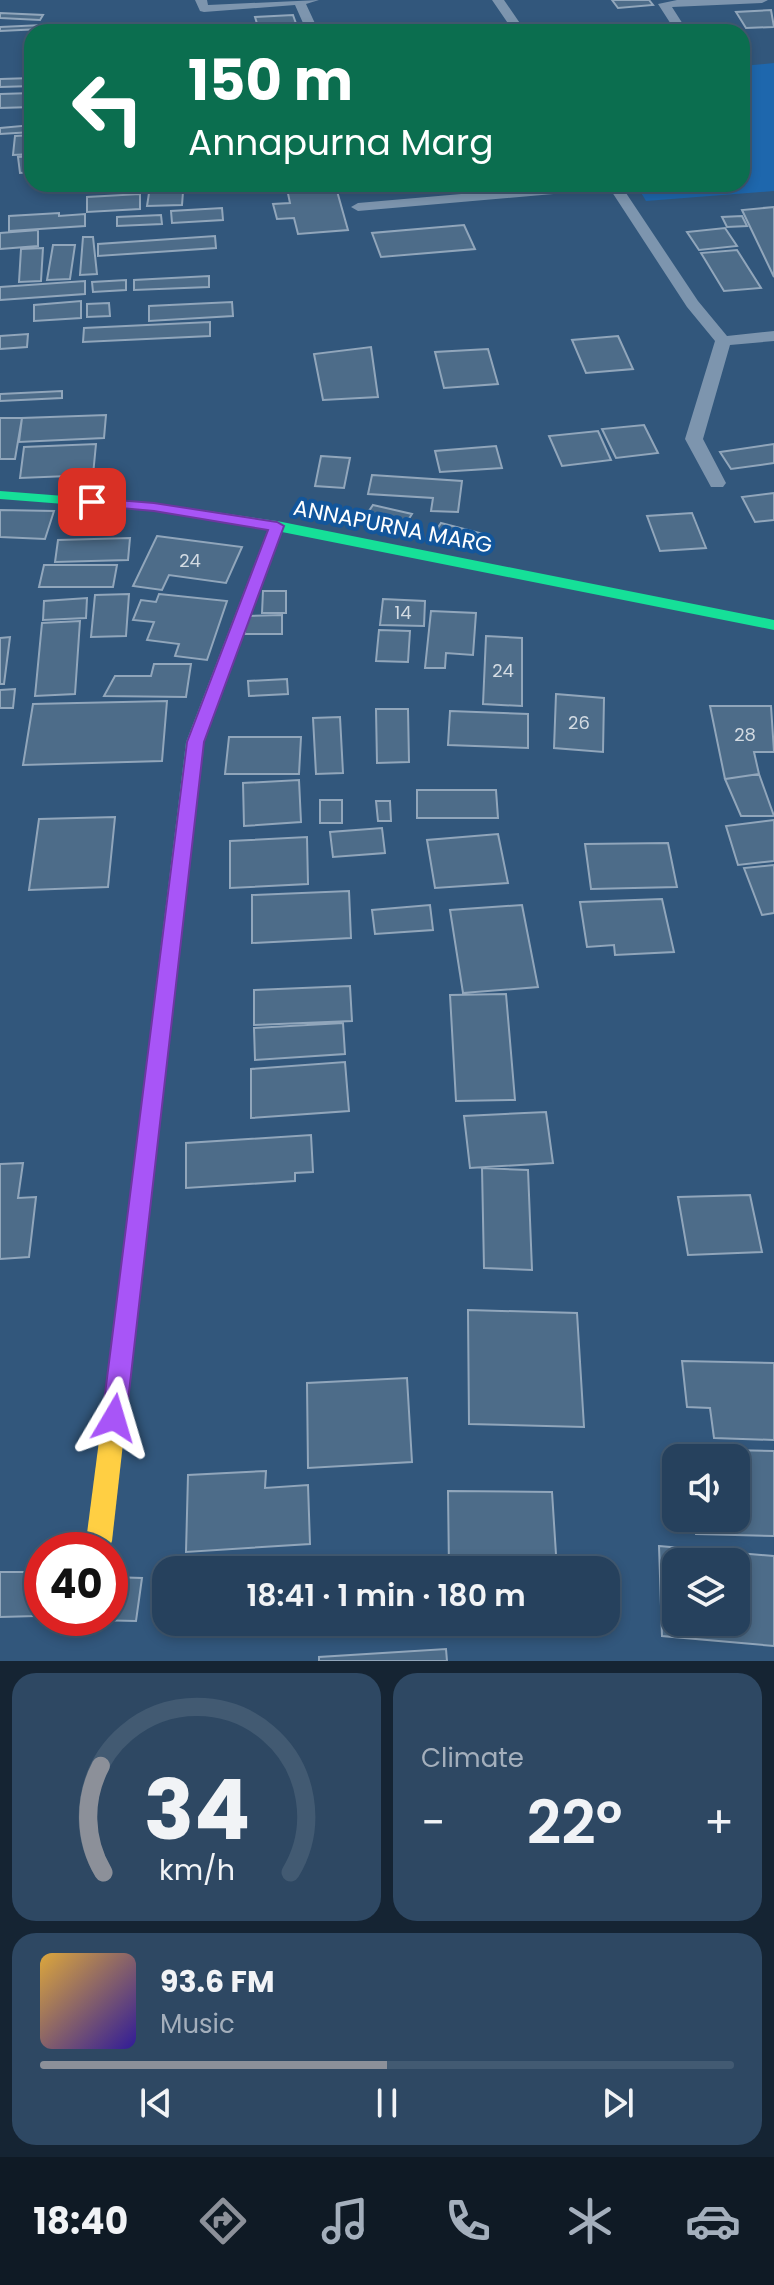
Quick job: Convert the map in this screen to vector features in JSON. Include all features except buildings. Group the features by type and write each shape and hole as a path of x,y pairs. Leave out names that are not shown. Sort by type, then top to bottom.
{"street":[{"name":"ANNAPURNA MARG","path":"0,495 154,507 277,526 774,625"},
{"path":"100,1532 195,742 277,526"}],"lane":[{"path":"201,0 204,9 306,1 311,24"},
{"path":"498,0 514,24"},
{"path":"677,24 664,4 762,0"},
{"path":"463,192 466,199"},
{"path":"358,207 540,192"},
{"path":"618,192 692,304 723,341"},
{"path":"723,341 774,336"},
{"path":"717,483 694,439 723,341"}],"shaded area":[{"path":"774,63 774,191 646,201 641,192 750,192 750,65"}],"traffic: fast":[{"path":"0,495 154,507 277,526 774,625"},
{"path":"128,1302 195,742 277,526"}],"traffic: slow":[{"path":"100,1532 128,1302"}],"route":[{"path":"92,502 154,507 277,526 195,742 114,1418"}]}
